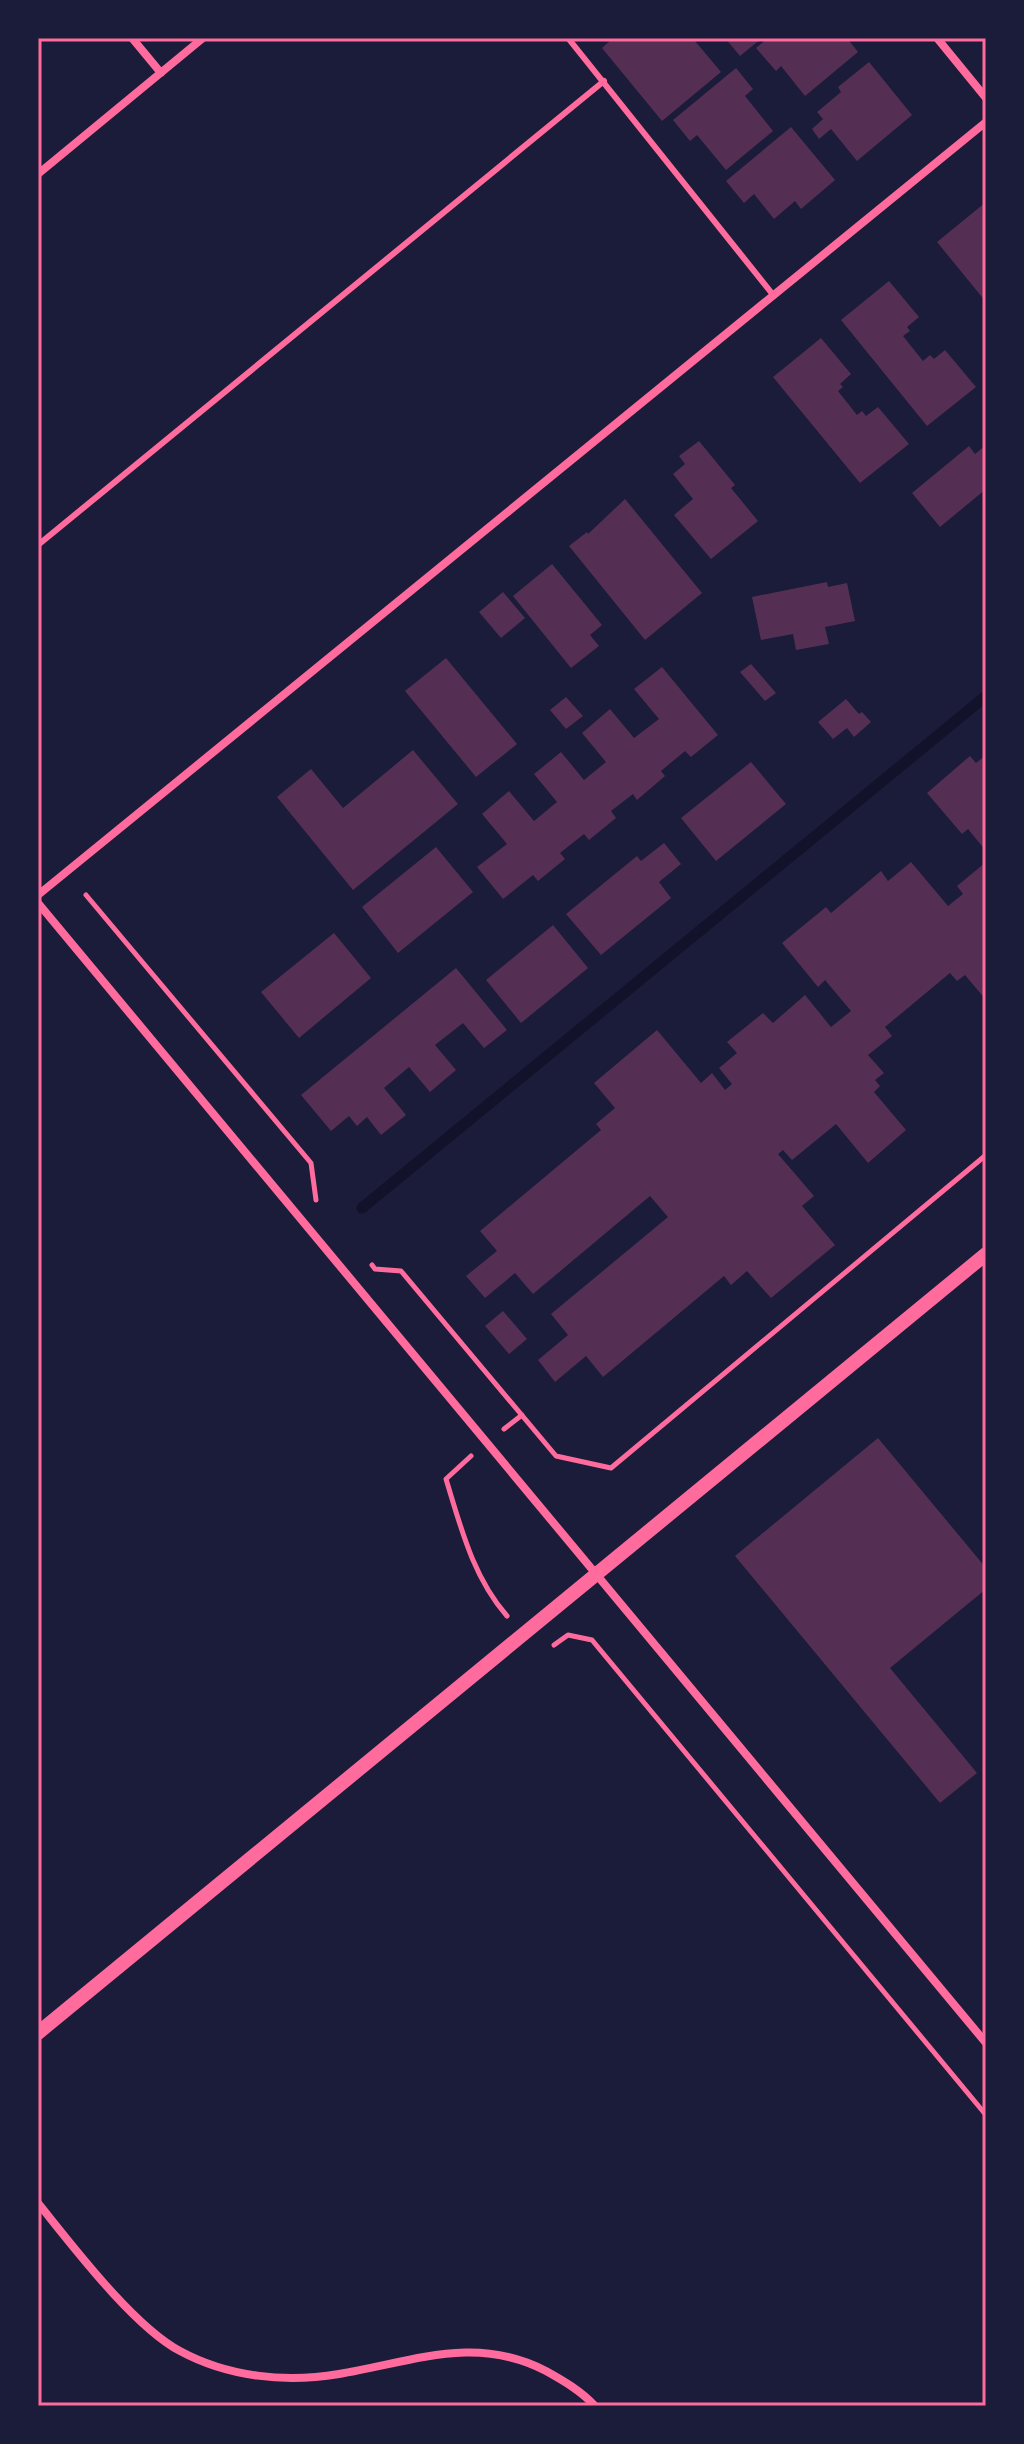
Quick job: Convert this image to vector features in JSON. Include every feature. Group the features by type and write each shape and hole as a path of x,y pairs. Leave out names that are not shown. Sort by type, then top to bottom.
{"street":[{"path":"132,38 161,73"},
{"path":"38,174 203,38"},
{"path":"937,38 986,98"},
{"path":"38,895 986,122"},
{"path":"38,903 986,2043"},
{"path":"38,2033 986,1254"},
{"path":"38,2203 129,2309 177,2350 200,2361 229,2371 292,2378 338,2375 435,2354 497,2353 524,2360 560,2379 584,2394 595,2406"}],"lane":[{"path":"568,38 774,296"},
{"path":"38,545 604,81"}],"path":[{"path":"86,895 311,1163 314,1197 324,1209"},
{"path":"364,1257 375,1269 401,1271 556,1456 611,1468 986,1155"},
{"path":"506,1428 522,1415"},
{"path":"469,1458 446,1479 469,1552 488,1595 540,1656 568,1635 592,1640 986,2115"}],"building":[{"path":"613,38 698,38 695,41 721,72 662,121 602,48"},
{"path":"725,38 762,38 740,56"},
{"path":"768,38 847,38 858,52 805,96 781,66 776,71 756,48"},
{"path":"869,62 912,115 857,161 831,129 819,139 812,129 823,119 817,112 841,92 838,87"},
{"path":"736,68 753,89 745,96 773,131 726,170 697,135 690,141 673,120"},
{"path":"791,127 835,180 801,209 795,201 774,219 754,194 744,203 726,181"},
{"path":"986,202 986,302 937,242"},
{"path":"889,281 919,317 907,327 910,331 903,336 923,361 930,355 934,359 945,350 976,387 927,426 841,320"},
{"path":"821,338 851,374 840,384 843,387 838,391 857,415 862,411 866,416 878,407 909,444 860,483 773,377"},
{"path":"699,441 735,485 731,488 758,521 711,559 674,515 693,499 673,474 685,464 679,456"},
{"path":"986,445 986,489 940,527 912,493 969,446 975,454"},
{"path":"625,499 702,593 645,640 569,546 588,534"},
{"path":"552,564 602,625 590,635 599,646 571,668 513,596"},
{"path":"827,582 828,587 847,583 855,621 825,627 829,644 796,650 793,634 761,640 752,597"},
{"path":"503,592 525,618 501,638 479,612"},
{"path":"446,658 517,744 476,777 405,691"},
{"path":"751,664 776,693 765,701 740,672"},
{"path":"662,667 718,735 691,757 685,751 661,771 665,776 637,800 633,794 611,811 616,818 589,840 584,834 560,853 565,859 538,881 533,875 503,899 477,867 507,844 482,814 509,791 534,821 557,802 534,774 561,752 584,780 606,762 582,733 610,709 634,738 659,719 634,689"},
{"path":"566,697 583,716 566,729 550,710"},
{"path":"846,699 871,722 854,737 847,728 833,739 818,722"},
{"path":"413,750 458,804 353,890 277,797 311,769 343,808"},
{"path":"986,755 986,851 968,829 962,834 927,793 970,756 976,763"},
{"path":"751,762 786,804 716,861 681,818"},
{"path":"664,843 681,864 659,882 671,898 601,955 566,914 637,856 641,861"},
{"path":"436,847 473,892 398,953 362,907"},
{"path":"911,862 948,906 963,894 957,886 986,862 986,1000 965,975 957,981 950,973 885,1027 892,1036 868,1055 884,1073 875,1080 880,1086 874,1092 906,1130 868,1163 836,1124 792,1160 783,1150 778,1154 814,1196 802,1206 835,1245 771,1298 747,1271 731,1285 724,1276 603,1377 586,1356 555,1382 538,1360 568,1335 551,1314 668,1217 650,1196 533,1294 515,1273 485,1298 466,1276 497,1251 480,1231 601,1130 596,1124 615,1108 594,1083 657,1030 701,1083 712,1073 725,1090 732,1084 719,1068 737,1053 727,1042 763,1013 773,1023 805,995 831,1027 851,1011 825,980 818,987 782,943 826,907 831,913 881,871 888,881"},
{"path":"553,925 588,968 521,1023 486,980"},
{"path":"334,933 371,978 299,1038 261,992"},
{"path":"456,968 507,1030 484,1048 463,1023 435,1045 456,1070 430,1092 409,1067 384,1088 406,1115 381,1135 367,1117 357,1126 349,1116 331,1131 301,1095"},
{"path":"503,1311 527,1339 509,1354 485,1326"},
{"path":"878,1438 986,1568 986,1589 890,1668 977,1773 940,1803 735,1556"}],"waterway":[{"path":"362,1208 986,696"}]}
